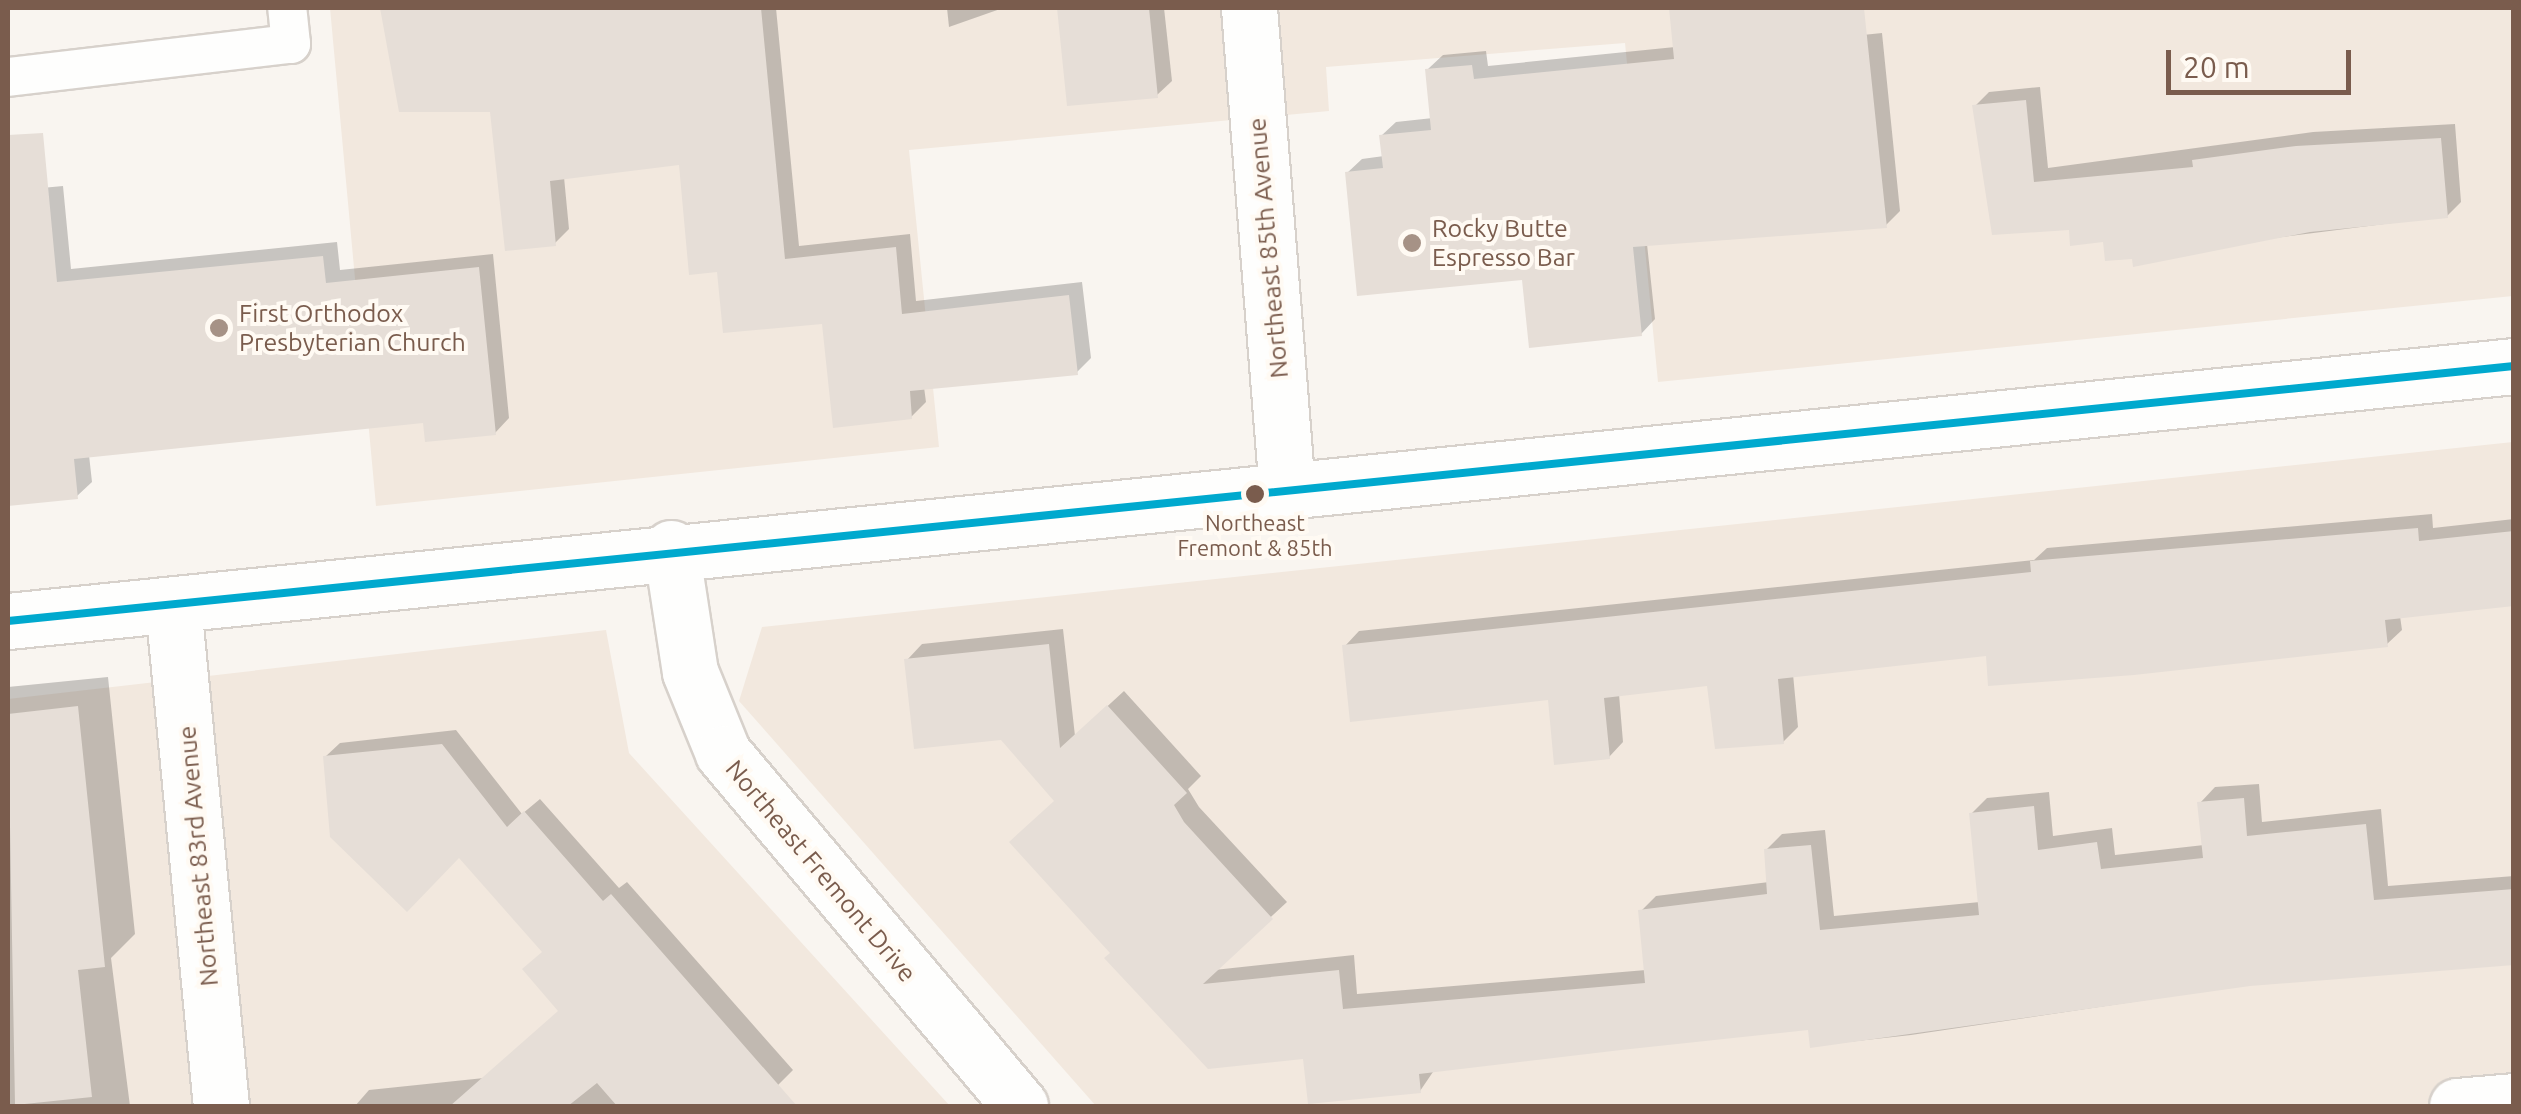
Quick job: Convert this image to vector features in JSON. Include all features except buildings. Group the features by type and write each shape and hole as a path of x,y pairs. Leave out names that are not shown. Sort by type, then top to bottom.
{"street":[{"name":"Northeast 85th Avenue","path":"1248,8 1288,489"},
{"path":"8,622 671,548 2514,366"},
{"name":"Northeast Fremont Drive","path":"671,548 690,672 723,753 1020,1106"},
{"name":"Northeast 83rd Avenue","path":"173,606 221,1106"},
{"path":"2457,1106 2514,1101"}],"lane":[{"path":"8,77 291,44 287,8"}],"shaded area":[{"path":"330,8 2513,8 2513,296 1658,382 1625,43 1326,67 1329,111 909,150 939,447 376,506"},
{"path":"2513,442 2513,1106 1096,1106 739,701 762,627"},
{"path":"606,630 629,753 950,1106 8,1106 8,699"}],"transit line":[{"path":"8,621 2514,366"}],"place":[{"name":"Rocky Butte Espresso Bar","path":"1412,243"},
{"name":"First Orthodox Presbyterian Church","path":"219,328"},
{"name":"Northeast Fremont & 85th","path":"1255,494"}]}
